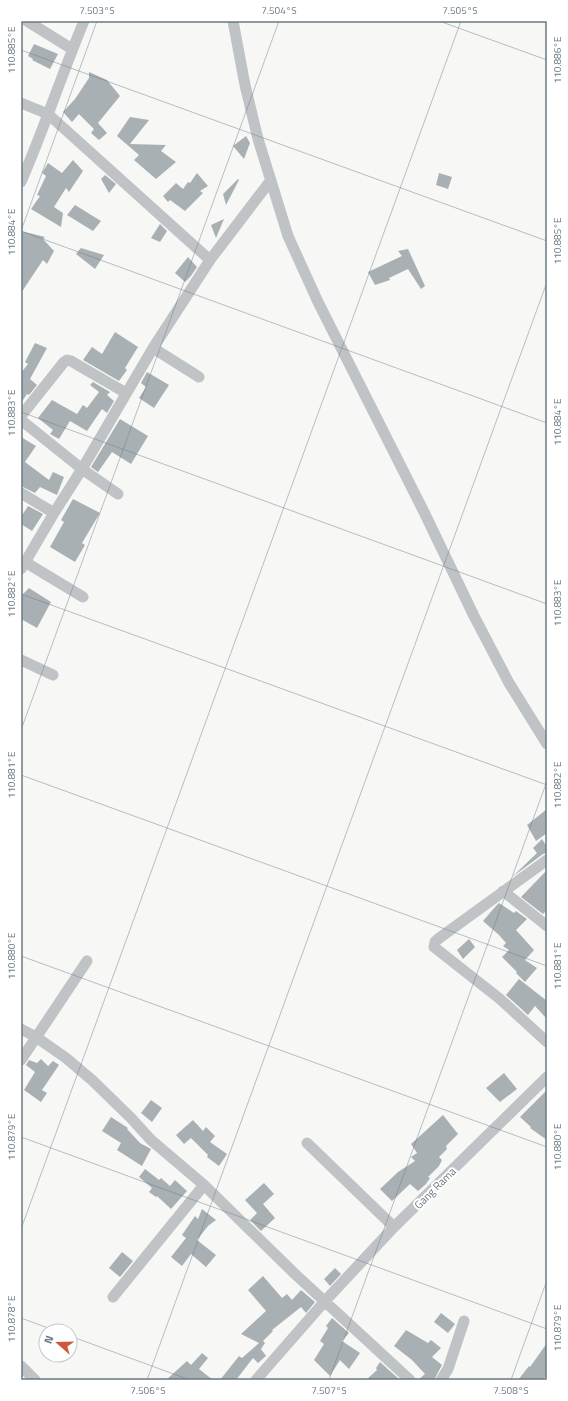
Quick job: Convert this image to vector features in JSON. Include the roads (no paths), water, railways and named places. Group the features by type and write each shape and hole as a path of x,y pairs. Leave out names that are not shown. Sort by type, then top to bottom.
{"street":[{"path":"27,21 72,49"},
{"path":"21,182 84,21"},
{"path":"233,21 249,104 258,139 288,236 318,302 424,512 474,616 509,683 547,744"},
{"path":"21,102 48,114 210,260"},
{"path":"83,597 23,566 153,348 210,260 271,180"},
{"path":"153,348 199,377"},
{"path":"21,416 64,362 68,360 126,393"},
{"path":"21,420 82,469 118,494"},
{"path":"21,493 54,513"},
{"path":"21,660 53,675"},
{"path":"547,860 438,939 435,942 434,947 500,1000 547,1042"},
{"path":"503,891 547,926"},
{"path":"21,1060 87,961"},
{"path":"21,1029 36,1037 66,1058 92,1080 151,1140 204,1185 295,1274 410,1380"},
{"name":"Gang Rama","path":"256,1380 325,1301 394,1227 547,1077"},
{"path":"307,1143 394,1227"},
{"path":"113,1297 204,1185"},
{"path":"441,1380 448,1369 464,1321"},
{"path":"21,1366 35,1380"}]}
